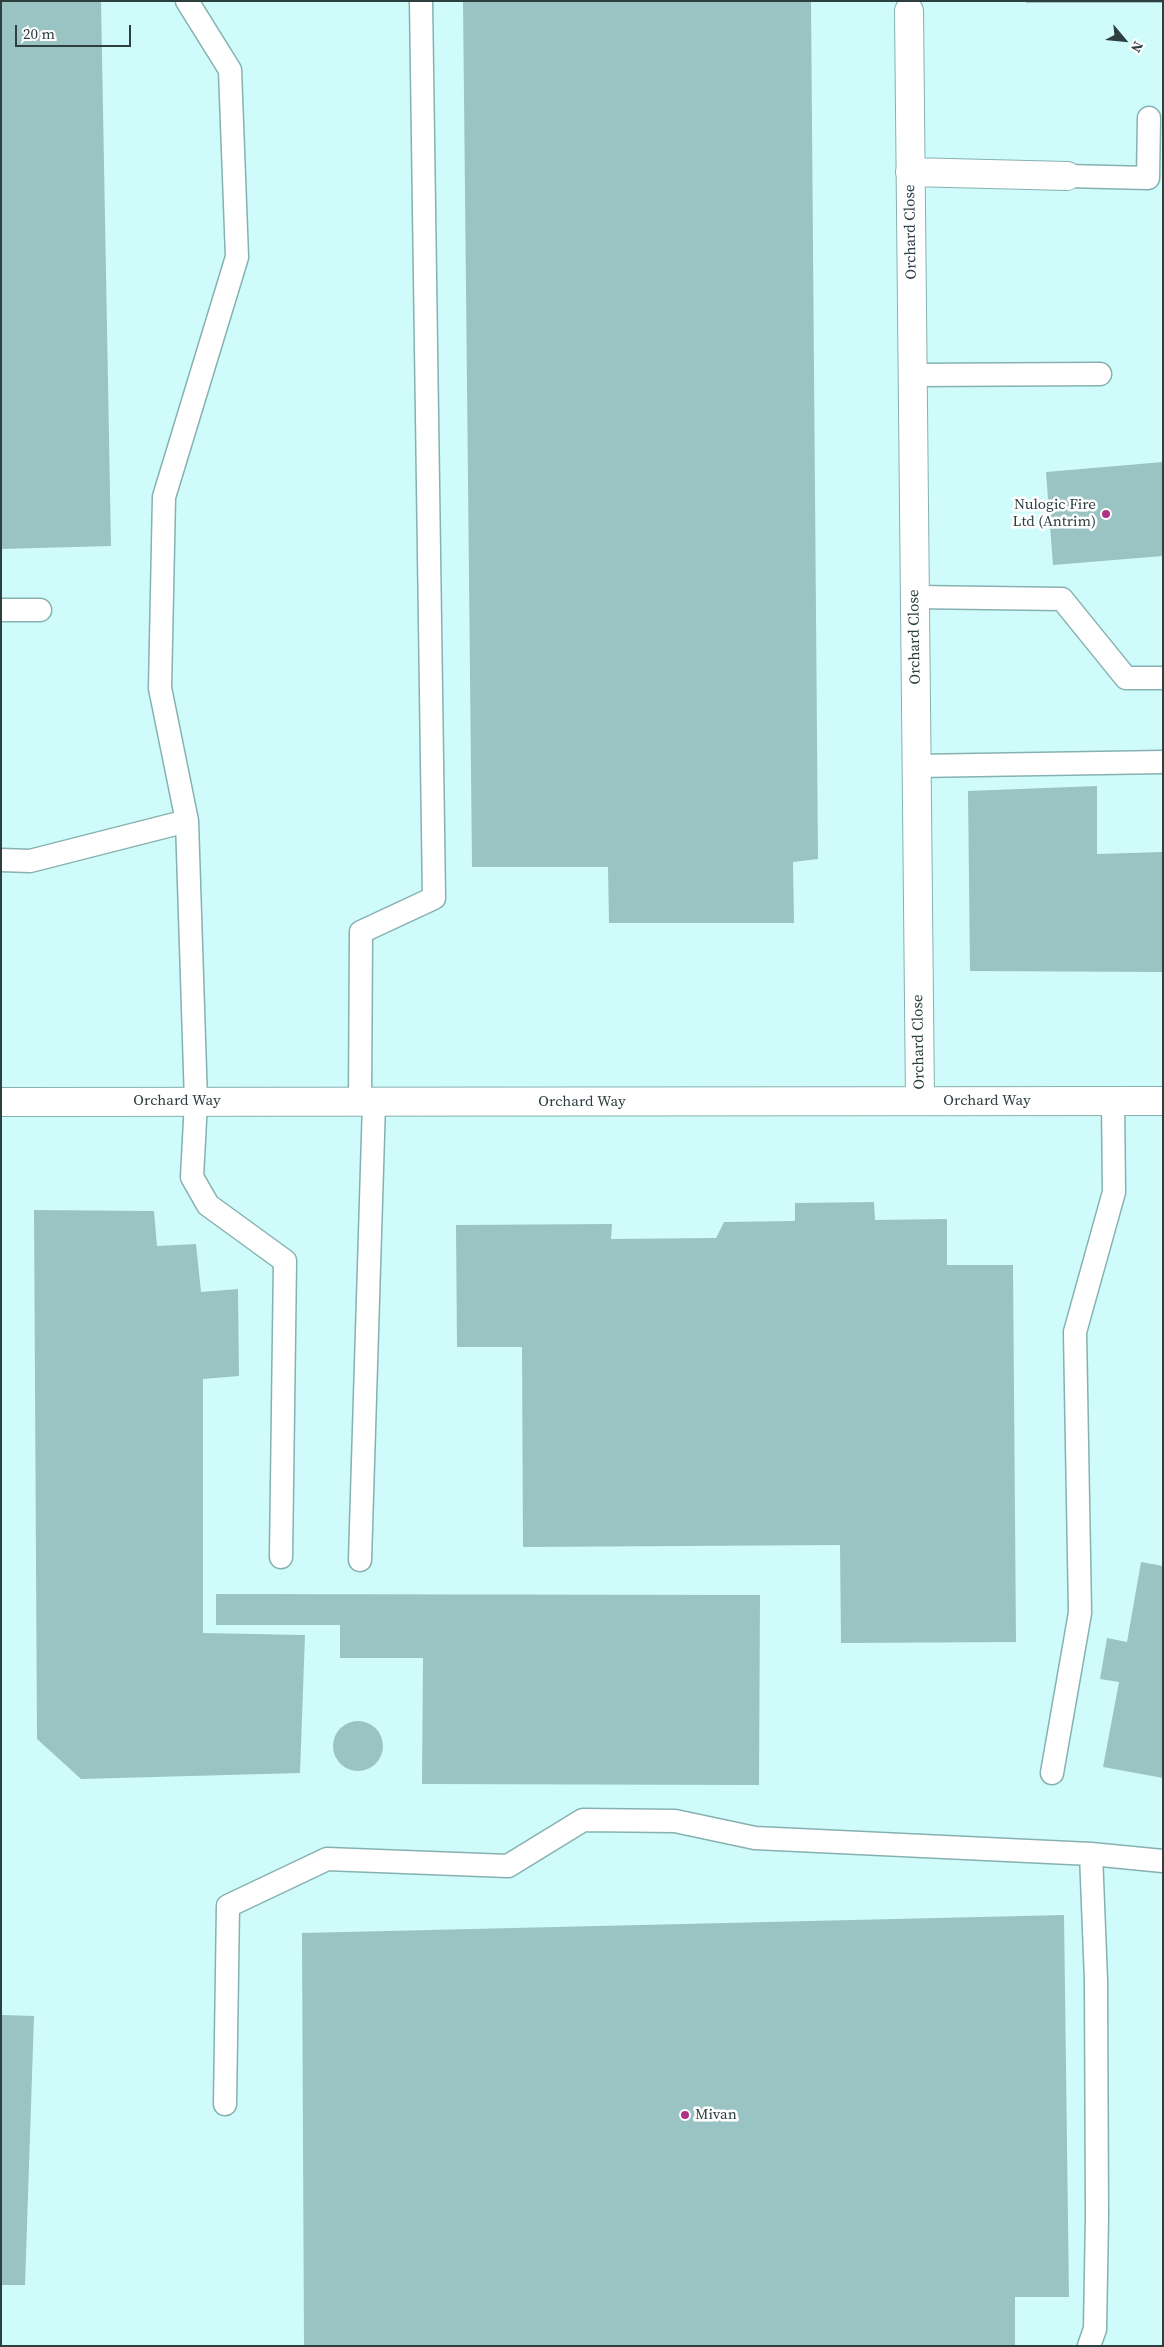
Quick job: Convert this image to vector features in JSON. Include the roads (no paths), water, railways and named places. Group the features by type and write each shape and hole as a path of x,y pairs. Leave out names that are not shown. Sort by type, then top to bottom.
{"street":[{"name":"Orchard Close","path":"909,6 920,1101"},
{"name":"Orchard Close","path":"910,172 1067,176"},
{"name":"Orchard Way","path":"1,1102 1163,1101"}],"lane":[{"path":"187,1 230,70 236,258 164,497 160,688 187,821 196,1102 192,1177 208,1206 285,1260 281,1558"},
{"path":"360,1560 367,1103 361,932 434,898 421,1"},
{"path":"1067,176 1148,178 1149,118"},
{"path":"913,376 1100,374"},
{"path":"914,597 1062,599 1126,678 1163,678"},
{"path":"1,610 40,610"},
{"path":"916,766 1163,762"},
{"path":"1,860 30,861 187,821"},
{"path":"1052,1772 1080,1613 1074,1332 1114,1192 1113,1101"},
{"path":"225,2104 228,1906 327,1859 508,1866 583,1820 675,1821 755,1838 1091,1854 1163,1861"},
{"path":"1089,2346 1095,2329 1097,2217 1096,1980 1091,1854"}],"place":[{"name":"Nulogic Fire Ltd (Antrim)","path":"1106,514"},
{"name":"Mivan","path":"685,2115"}]}
